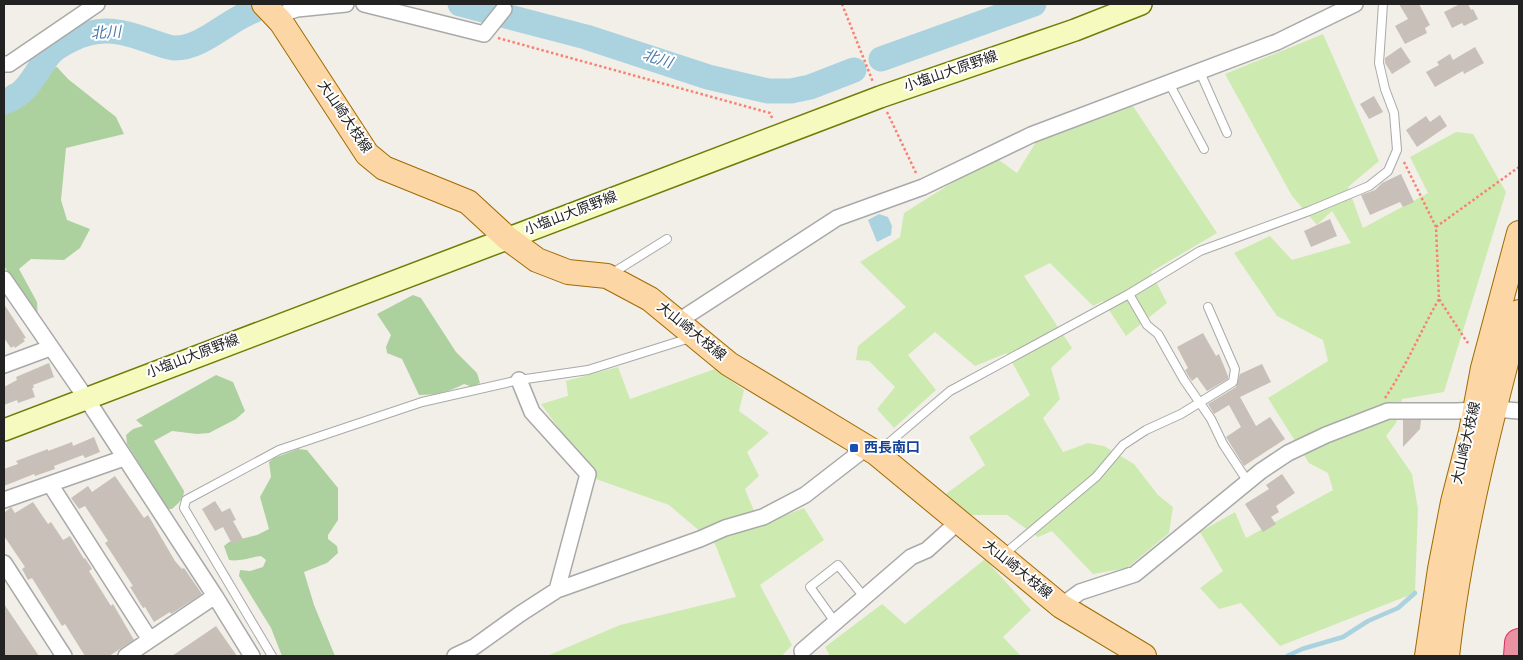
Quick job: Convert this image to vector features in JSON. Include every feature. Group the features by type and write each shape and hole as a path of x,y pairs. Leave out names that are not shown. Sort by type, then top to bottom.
{"highway":[{"path":"1518,656 1519,643"}],"main road":[{"name":"小塩山大原野線","path":"4,430 781,134 880,97 1074,30 1141,4"},
{"name":"大山崎大枝線","path":"270,10 367,154 384,168 468,202 507,238 537,260 568,272 607,276 650,299 729,364 872,450 1061,606 1144,656"},
{"name":"大山崎大枝線","path":"1447,656 1485,409 1488,349 1519,233"},
{"name":"大山崎大枝線","path":"1427,656 1440,569 1485,409 1519,312"}],"street":[{"path":"4,64 9,64 97,4"},
{"path":"270,10 346,4"},
{"path":"364,4 484,34 504,9"},
{"path":"677,322 837,218 924,188 1031,135 1277,42 1355,4"},
{"path":"4,279 86,398 252,656"},
{"path":"4,365 50,348"},
{"path":"519,380 532,412 588,474 557,590"},
{"path":"1061,606 1080,592 1135,574 1288,452 1326,435 1388,411 1485,409 1519,411"},
{"path":"454,656 474,647 557,590 700,539 725,528 763,517 805,495 872,450"},
{"path":"4,500 124,458"},
{"path":"50,484 150,640"},
{"path":"802,651 910,557 928,550 958,522"},
{"path":"4,563 64,656"},
{"path":"126,656 215,596"}],"lane":[{"path":"872,450 950,391 1129,294 1200,252 1310,211 1369,186 1388,170 1397,150 1394,113 1385,89 1379,63 1383,4"},
{"path":"1200,72 1227,133"},
{"path":"1169,83 1204,149"},
{"path":"607,276 667,239"},
{"path":"1129,294 1147,325 1158,334 1184,380 1211,419 1223,444 1248,482"},
{"path":"1001,557 1096,477 1123,445 1146,430 1181,414 1233,382 1234,369 1208,307"},
{"path":"272,656 184,508 186,500 279,450 422,402 519,380 588,370 696,336"},
{"path":"835,622 810,587 838,565 865,598"}],"path":[{"path":"842,4 880,97 924,188"},
{"path":"484,34 770,114 781,134"},
{"path":"1397,150 1436,227 1439,299 1467,342 1488,349"},
{"path":"1436,227 1519,167"},
{"path":"1380,415 1384,400 1400,376 1425,323 1439,299"}],"green space":[{"path":"1323,34 1379,161 1348,187 1363,228 1428,193 1410,157 1456,132 1473,134 1506,192 1444,392 1402,399 1396,423 1386,436 1412,474 1418,509 1415,593 1280,646 1241,603 1219,609 1200,588 1223,571 1200,532 1235,512 1246,538 1333,490 1328,473 1309,463 1268,398 1328,361 1323,340 1277,316 1234,253 1270,236 1292,260 1351,243 1332,211 1317,225 1292,196 1225,74"},
{"path":"57,67 68,79 116,117 124,134 66,148 61,200 67,220 90,229 80,248 64,260 31,259 19,269 37,302 38,319 4,266 4,89 9,85"},
{"path":"1133,106 1217,233 1151,272 1167,303 1126,336 1103,301 1093,306 1050,263 1024,276 1072,348 1051,368 1060,399 1043,418 1063,452 1088,443 1104,446 1134,464 1158,495 1173,507 1169,533 1127,568 1093,574 1052,531 1038,537 1007,515 964,515 943,496 985,465 969,437 1030,395 1007,353 975,366 935,332 908,355 936,390 894,428 877,409 895,387 869,361 856,360 858,346 906,307 860,262 900,237 904,213 966,174 999,160 1017,173 1036,142"},
{"path":"413,295 421,298 456,352 477,373 480,383 473,387 464,384 442,392 419,395 402,359 387,353 386,347 391,335 377,314"},
{"path":"618,367 630,399 715,369 744,390 739,411 769,433 747,452 759,476 745,489 760,525 804,508 824,540 760,585 792,645 782,656 547,656 620,625 736,597 715,544 669,505 596,479 541,404 568,396 566,381"},
{"path":"216,375 233,382 245,411 236,419 209,433 197,434 172,431 154,441 184,491 178,503 172,509 168,509 127,444 126,435 133,429 143,426 136,420"},
{"path":"298,449 307,450 338,488 338,520 328,535 328,539 337,546 338,553 327,563 304,572 314,605 335,656 282,656 271,628 239,576 240,570 250,571 263,567 266,560 261,556 229,560 224,546 229,542 257,535 269,529 260,497 271,477 269,462 274,458"},
{"path":"985,559 1031,610 1003,637 1021,656 830,656 825,647 882,604 905,624"}],"water":[{"path":"879,214 888,217 892,226 891,235 877,242 868,220"}],"building":[{"path":"1399,4 1419,4 1430,25 1425,28 1427,33 1405,44 1395,26 1408,19"},
{"path":"1460,4 1468,4 1478,19 1464,26 1462,23 1452,28 1444,12"},
{"path":"1401,47 1411,62 1392,74 1385,63 1385,58"},
{"path":"1475,47 1484,63 1464,74 1463,71 1435,87 1426,72 1439,65 1437,62 1450,54 1453,60"},
{"path":"1374,96 1383,112 1369,119 1360,104"},
{"path":"1440,115 1447,126 1417,147 1406,130 1426,116 1430,122"},
{"path":"1401,174 1414,202 1403,207 1400,202 1370,215 1361,195 1375,190 1382,183"},
{"path":"1330,219 1337,236 1311,247 1304,231"},
{"path":"4,304 26,338 23,339 25,341 15,348 14,346 11,348 4,338"},
{"path":"1203,333 1216,356 1219,354 1228,376 1228,379 1207,391 1197,377 1192,381 1189,377 1185,370 1188,368 1177,347"},
{"path":"49,363 54,377 33,385 35,397 18,403 17,400 4,405 4,387 17,380 16,377"},
{"path":"1262,364 1271,382 1240,397 1256,426 1270,417 1285,439 1244,466 1226,437 1241,427 1229,405 1214,414 1208,404 1236,387 1240,374"},
{"path":"1403,420 1421,420 1420,429 1403,447"},
{"path":"94,437 100,452 85,458 83,455 54,466 55,469 35,476 34,474 4,486 4,469 18,464 16,461 72,442 73,446"},
{"path":"1282,474 1295,493 1276,506 1279,512 1271,517 1276,524 1263,532 1245,504 1269,489 1266,485"},
{"path":"115,476 144,518 148,515 175,561 182,569 184,568 202,594 171,614 170,612 154,622 130,587 133,586 105,543 108,541 85,506 79,509 71,498 88,486 92,492"},
{"path":"215,501 222,512 230,508 236,520 233,521 243,539 232,544 223,527 215,531 202,509"},
{"path":"33,502 48,524 51,522 63,540 70,536 92,569 89,571 111,606 113,604 134,640 109,656 85,656 65,624 62,626 32,578 28,580 22,569 25,567 4,536 4,513 11,507 15,513"},
{"path":"4,604 39,656 4,656"},
{"path":"216,626 237,656 172,656"}],"waterway":[{"name":"北川","path":"460,4 586,37 708,77 768,91 791,91 810,87 854,70"},
{"name":"北川","path":"881,59 1034,4"},
{"name":"北川","path":"4,102 19,94 25,88 53,51 85,34 98,31 114,31 130,34 170,47 185,47 205,39 253,11"},
{"path":"1287,656 1302,649 1343,637 1368,621 1398,608 1415,593"}],"place":[{"name":"西長南口","path":"854,448"}]}
